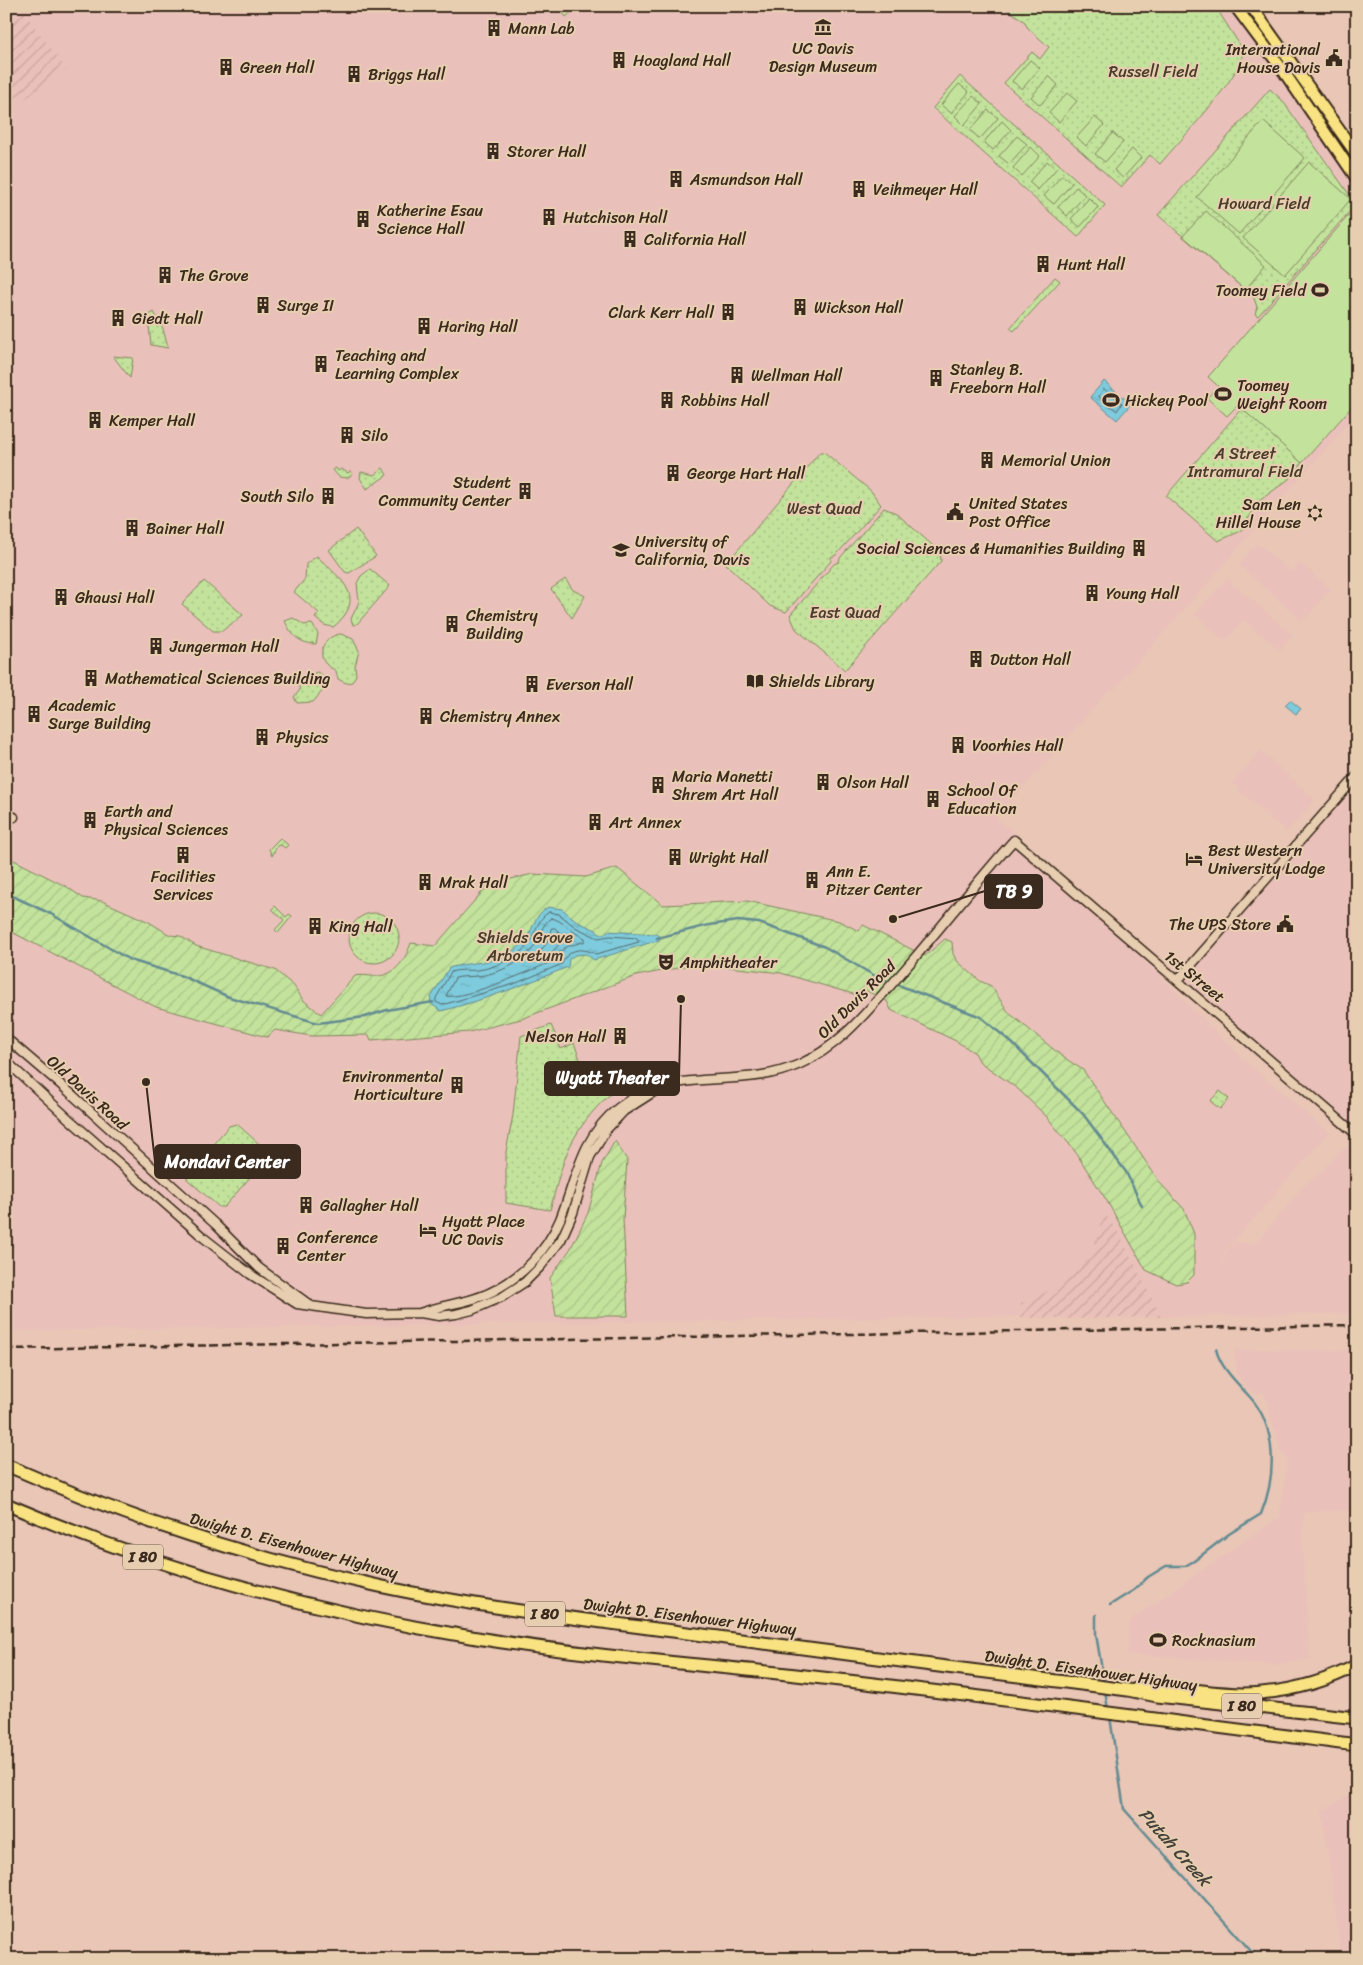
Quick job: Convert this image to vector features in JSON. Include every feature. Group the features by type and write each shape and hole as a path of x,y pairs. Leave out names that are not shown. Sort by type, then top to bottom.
{"highway":[{"name":"Dwight D. Eisenhower Highway","path":"6,1465 93,1501 198,1538 269,1559 380,1586 506,1608 1128,1690 1158,1696 1357,1718"},
{"name":"I 80","path":"6,1504 115,1547 208,1578 324,1608 481,1639 1132,1716 1357,1745"},
{"path":"1128,1690 1157,1686 1243,1694 1292,1689 1339,1675 1357,1665"}],"main road":[{"path":"1235,6 1282,69 1357,179"},
{"path":"1251,6 1357,155"}],"street":[{"path":"1178,980 1357,776"},
{"name":"1st Street","path":"1014,840 1357,1135"},
{"name":"Old Davis Road","path":"6,1061 69,1119 218,1249 282,1297 297,1304 343,1312 420,1313 437,1306 455,1305 485,1295 504,1285 526,1269 545,1248 557,1227 582,1154 596,1131 626,1102 645,1091 686,1081 765,1075 799,1064 836,1042 905,970 1014,840"},
{"name":"Old Davis Road","path":"6,1038 67,1090 216,1224 259,1268 310,1305"}],"shaded area":[{"name":"University of California, Davis","path":"6,6 1230,6 1357,186 1357,413 1113,690 1111,688 996,818 1167,969 1160,977 1242,1058 1328,1133 1222,1255 1222,1277 1223,1256 1235,1242 1255,1244 1304,1186 1319,1174 1343,1149 1351,1149 1357,1154 1357,1313 1161,1317 1122,1239 1104,1213 1093,1248 1073,1274 1044,1293 1021,1302 1019,1316 6,1331"},
{"path":"20,7 67,70 6,112 6,18"},
{"path":"1257,543 1291,572 1300,563 1331,589 1303,621 1239,565"},
{"path":"1227,579 1292,635 1280,650 1244,620 1225,641 1195,614"},
{"path":"1261,751 1315,800 1287,832 1232,783"},
{"path":"1357,776 1357,1133 1178,980"},
{"path":"1104,1212 1122,1239 1161,1317 1060,1319 1020,1317 1021,1303 1044,1293 1073,1274 1093,1248"},
{"path":"1234,1350 1357,1350 1357,1510 1304,1512 1302,1543 1310,1659 1277,1665 1127,1654 1129,1624 1132,1619 1280,1517 1288,1459 1281,1450 1264,1392 1253,1394 1238,1376"},
{"path":"1357,1792 1357,1959 1342,1959 1322,1810"}],"green space":[{"path":"557,6 576,6 577,7 566,17"},
{"name":"Russell Field","path":"1003,6 1215,6 1243,50 1233,75 1222,91 1160,164 1150,155 1121,187 1004,83 1032,52 1040,59 1049,47 1027,27 1025,22"},
{"path":"1030,60 1040,68 1022,89 1012,81"},
{"path":"960,76 1105,205 1078,237 933,108"},
{"path":"1049,76 1058,85 1040,105 1031,97"},
{"path":"959,84 969,92 951,113 941,105"},
{"name":"Howard Field","path":"1270,89 1282,100 1356,204 1258,316 1255,314 1257,307 1254,298 1158,215"},
{"path":"1067,93 1077,101 1059,122 1049,113"},
{"path":"973,96 982,104 964,125 955,116"},
{"path":"988,110 998,118 980,139 970,130"},
{"path":"1095,117 1104,125 1086,146 1077,137"},
{"path":"1002,121 1011,130 993,150 984,142"},
{"path":"1263,121 1305,158 1239,234 1197,197"},
{"path":"1113,133 1123,142 1105,162 1095,154"},
{"path":"1017,136 1027,144 1009,164 999,156"},
{"path":"1031,147 1040,156 1022,176 1013,168"},
{"path":"1132,149 1141,158 1123,178 1114,170"},
{"path":"1047,161 1056,169 1038,190 1029,182"},
{"path":"1309,162 1351,199 1285,275 1243,238"},
{"path":"1062,175 1072,183 1054,204 1044,196"},
{"path":"1076,187 1085,195 1067,216 1058,207"},
{"path":"1089,198 1098,207 1080,227 1071,219"},
{"name":"Toomey Field","path":"1355,208 1357,210 1357,401 1302,463 1238,405 1227,416 1207,398 1218,386 1208,377"},
{"path":"1206,211 1266,265 1245,290 1183,236"},
{"path":"1055,277 1060,281 1014,331 1010,328"},
{"path":"154,312 163,329 168,348 151,345 148,316"},
{"path":"113,356 133,358 130,378"},
{"name":"A Street Intramural Field","path":"1242,408 1302,463 1289,479 1259,501 1241,531 1218,541 1166,496"},
{"name":"West Quad","path":"820,452 824,452 871,491 881,505 836,555 831,557 831,561 786,612 770,606 726,564"},
{"path":"336,468 338,471 341,469 348,473 351,471 353,474 348,478 339,477 333,470"},
{"path":"383,468 387,475 367,489 360,478 361,472 374,475"},
{"name":"East Quad","path":"884,508 896,513 940,552 941,561 845,670 796,629 790,615 834,564 839,562 840,558"},
{"path":"356,529 376,556 349,573 345,572 329,550"},
{"path":"317,556 344,583 350,598 349,607 344,616 333,627 324,625 315,618 319,613 294,592 305,579 306,564"},
{"path":"370,569 390,586 357,624 353,625 351,619 359,602 357,583 361,576"},
{"path":"565,579 573,590 585,596 572,618 551,589"},
{"path":"204,581 243,615 222,631 213,631 182,604"},
{"path":"293,618 304,625 312,624 318,634 316,644 305,642 293,634 285,621"},
{"path":"341,634 353,639 359,651 355,666 356,675 352,682 346,683 338,679 336,671 326,664 322,654 324,644 331,637"},
{"path":"317,672 323,679 324,689 313,702 297,703 294,697 300,690 298,684 305,677"},
{"path":"280,838 288,845 285,848 281,845 277,846 272,856 269,849"},
{"name":"Shields Grove Arboretum","path":"6,856 67,887 83,898 102,901 149,922 170,935 180,936 196,946 275,970 294,986 303,1000 321,1014 355,976 379,976 391,972 403,960 411,943 435,946 489,884 533,874 586,877 617,868 663,905 747,901 839,921 859,931 863,925 925,956 945,939 952,942 953,954 957,961 980,981 991,986 1009,1013 1063,1057 1083,1070 1161,1184 1184,1209 1194,1234 1194,1275 1187,1282 1176,1284 1146,1270 1107,1201 1074,1150 1047,1117 1018,1089 980,1062 975,1053 956,1041 891,1010 887,1001 865,990 860,996 781,973 720,966 687,966 636,976 521,1019 469,1032 371,1040 369,1035 312,1036 275,1030 267,1037 156,1007 6,929"},
{"path":"275,906 286,917 289,914 292,916 278,933 275,930 284,920 272,909"},
{"path":"374,913 383,915 394,924 399,938 397,947 388,958 374,963 365,961 354,952 349,938 351,929 360,918"},
{"path":"551,1025 561,1049 574,1043 581,1062 595,1066 600,1064 611,1072 624,1076 645,1065 653,1070 640,1075 616,1090 586,1120 567,1152 550,1210 506,1203 506,1152 513,1115 521,1036"},
{"path":"1220,1091 1229,1099 1220,1109 1210,1101"},
{"path":"237,1124 268,1152 268,1157 224,1207 219,1207 187,1179 187,1174 229,1126"},
{"path":"615,1141 627,1160 623,1219 628,1316 556,1316 550,1278 571,1248 588,1213 602,1163"}],"water":[{"name":"Hickey Pool","path":"1104,381 1131,404 1117,420 1090,397"},
{"path":"1290,700 1301,709 1296,714 1285,705"},
{"path":"548,907 562,909 578,922 596,930 599,934 605,934 607,931 656,934 660,937 659,940 594,960 586,954 575,955 569,959 568,967 457,1007 441,1011 430,1003 431,997 449,968 495,959 513,951 526,939 536,919"}],"waterway":[{"path":"6,893 51,914 130,960 182,976 229,997 318,1023 365,1017 387,1010 433,1002"},
{"path":"657,938 709,925 738,921 759,923 825,947 875,976 981,1017 1012,1043 1083,1114 1126,1172 1142,1206"},
{"name":"Putah Creek","path":"1110,1605 1166,1566 1185,1566 1194,1561 1229,1534 1261,1514 1270,1484 1272,1453 1265,1422 1258,1408 1225,1368 1216,1349"},
{"name":"Putah Creek","path":"1096,1615 1096,1634 1104,1682"},
{"name":"Putah Creek","path":"1105,1690 1108,1710"},
{"name":"Putah Creek","path":"1110,1717 1124,1809 1258,1959"}],"railway":[{"path":"6,1349 1357,1325"}],"place":[{"name":"UC Davis Design Museum","path":"823,27"},
{"name":"Mann Lab","path":"494,28"},
{"name":"International House Davis","path":"1334,58"},
{"name":"Hoagland Hall","path":"619,60"},
{"name":"Green Hall","path":"226,67"},
{"name":"Briggs Hall","path":"354,74"},
{"name":"Storer Hall","path":"493,151"},
{"name":"Asmundson Hall","path":"676,179"},
{"name":"Veihmeyer Hall","path":"859,189"},
{"name":"Hutchison Hall","path":"549,217"},
{"name":"Katherine Esau Science Hall","path":"363,219"},
{"name":"California Hall","path":"630,239"},
{"name":"Hunt Hall","path":"1043,264"},
{"name":"The Grove","path":"165,275"},
{"name":"Toomey Field","path":"1320,290"},
{"name":"Surge II","path":"263,305"},
{"name":"Wickson Hall","path":"800,307"},
{"name":"Clark Kerr Hall","path":"728,312"},
{"name":"Giedt Hall","path":"118,318"},
{"name":"Haring Hall","path":"424,326"},
{"name":"Teaching and Learning Complex","path":"321,364"},
{"name":"Wellman Hall","path":"737,375"},
{"name":"Stanley B. Freeborn Hall","path":"936,378"},
{"name":"Toomey Weight Room","path":"1223,394"},
{"name":"Robbins Hall","path":"667,400"},
{"name":"Hickey Pool","path":"1111,400"},
{"name":"Kemper Hall","path":"95,420"},
{"name":"Silo","path":"347,435"},
{"name":"Memorial Union","path":"987,460"},
{"name":"George Hart Hall","path":"673,473"},
{"name":"Student Community Center","path":"525,491"},
{"name":"South Silo","path":"328,496"},
{"name":"United States Post Office","path":"955,512"},
{"name":"Sam Len Hillel House","path":"1315,513"},
{"name":"Bainer Hall","path":"132,528"},
{"name":"Social Sciences & Humanities Building","path":"1139,548"},
{"name":"University of California, Davis","path":"621,550"},
{"name":"Young Hall","path":"1092,593"},
{"name":"Ghausi Hall","path":"61,597"},
{"name":"Chemistry Building","path":"452,624"},
{"name":"Jungerman Hall","path":"156,646"},
{"name":"Dutton Hall","path":"976,659"},
{"name":"Mathematical Sciences Building","path":"91,678"},
{"name":"Shields Library","path":"755,681"},
{"name":"Everson Hall","path":"532,684"},
{"name":"Academic Surge Building","path":"34,714"},
{"name":"Chemistry Annex","path":"426,716"},
{"name":"Physics","path":"262,737"},
{"name":"Voorhies Hall","path":"958,745"},
{"name":"Olson Hall","path":"823,782"},
{"name":"Maria Manetti Shrem Art Hall","path":"658,785"},
{"name":"School Of Education","path":"933,799"},
{"name":"Earth and Physical Sciences","path":"90,820"},
{"name":"Art Annex","path":"595,822"},
{"name":"Facilities Services","path":"183,855"},
{"name":"Wright Hall","path":"675,857"},
{"name":"Best Western University Lodge","path":"1194,859"},
{"name":"Ann E. Pitzer Center","path":"812,880"},
{"name":"Mrak Hall","path":"425,882"},
{"name":"TB 9","path":"893,919"},
{"name":"The UPS Store","path":"1285,924"},
{"name":"King Hall","path":"315,926"},
{"name":"Amphitheater","path":"666,962"},
{"name":"Wyatt Theater","path":"681,999"},
{"name":"Nelson Hall","path":"620,1036"},
{"name":"Mondavi Center","path":"146,1082"},
{"name":"Environmental Horticulture","path":"457,1085"},
{"name":"Gallagher Hall","path":"306,1205"},
{"name":"Hyatt Place UC Davis","path":"428,1230"},
{"name":"Conference Center","path":"283,1246"},
{"name":"Rocknasium","path":"1158,1640"}]}
